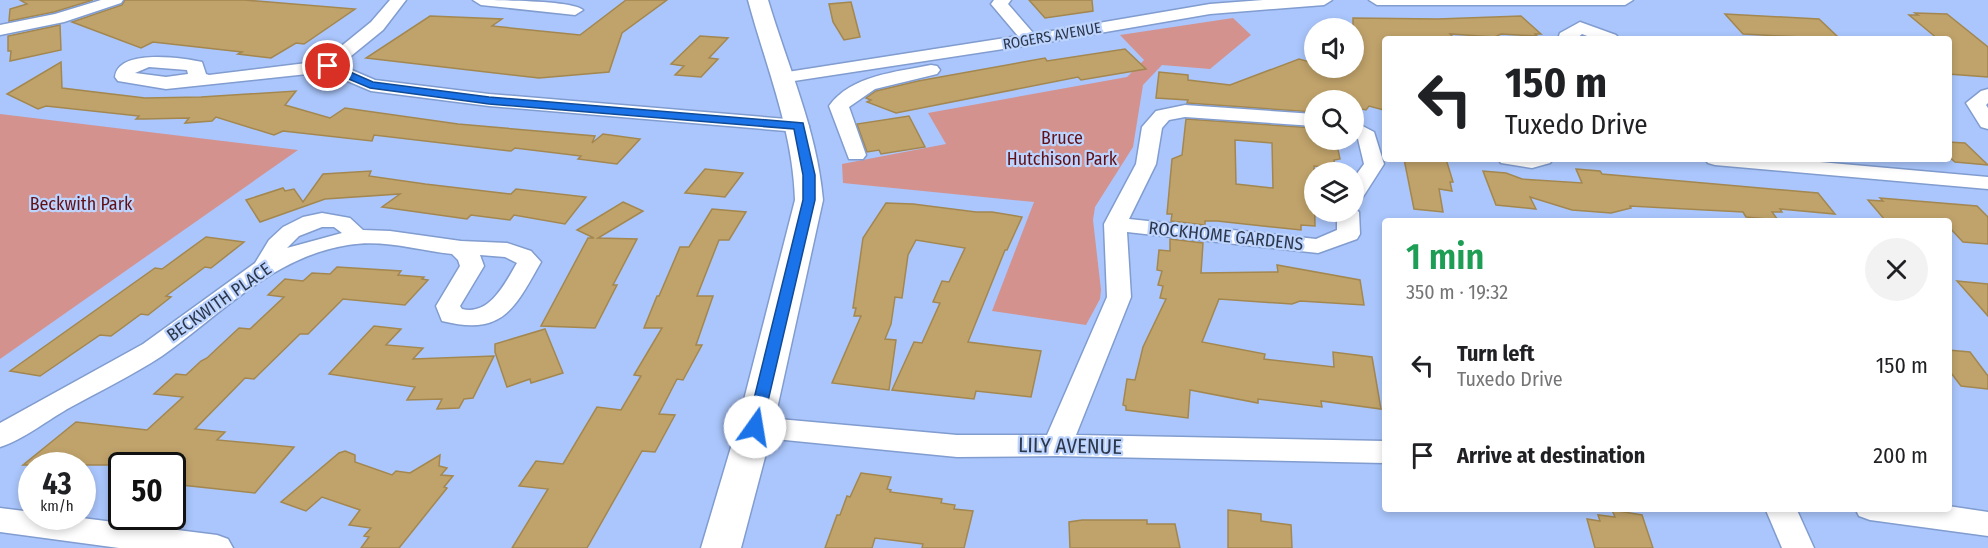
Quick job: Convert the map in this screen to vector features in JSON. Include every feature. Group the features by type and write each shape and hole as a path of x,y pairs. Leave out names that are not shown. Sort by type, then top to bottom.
{"main road":[{"path":"721,548 755,427 809,200 809,175 799,126 758,0"}],"street":[{"path":"0,30 42,24 83,13 115,0"},
{"path":"328,66 377,26 398,0"},
{"path":"481,0 575,10"},
{"path":"1003,0 999,4 1030,40"},
{"name":"ROGERS AVENUE","path":"782,78 933,62 1205,5 1324,0"},
{"path":"1377,0 1625,0"},
{"path":"1562,1 1580,27 1602,36"},
{"path":"1567,36 1580,27"},
{"path":"856,155 839,106 847,96 933,62 1102,41"},
{"path":"197,78 209,81 328,66 370,85 489,100 799,126"},
{"path":"1981,99 1988,123"},
{"path":"1057,445 1119,297 1114,224 1146,164 1152,127 1163,115 1185,111 1304,119"},
{"path":"1364,134 1367,136 1374,164 1364,179"},
{"path":"1749,162 1988,183"},
{"name":"ROCKHOME GARDENS","path":"1114,224 1318,246 1349,234 1348,222"},
{"name":"BECKWITH PLACE","path":"0,437 138,358 265,267 323,244 357,237 459,248"},
{"name":"LILY AVENUE","path":"755,427 957,446 1057,445 1382,452"},
{"path":"1782,512 1798,548"},
{"path":"1900,512 1988,524"},
{"path":"0,520 217,548"}],"green space":[{"name":"Bruce Hutchison Park","path":"1233,18 1251,35 1210,69 1162,65 1143,85 1133,147 1095,207 1093,220 1101,290 1100,299 1086,325 992,311 1034,202 843,183 842,164 946,144 928,113 1127,77 1144,60 1120,35"},
{"name":"Beckwith Park","path":"0,114 298,150 0,359"}],"building":[{"path":"20,0 93,0 54,12 9,21 10,9 27,4"},
{"path":"125,0 244,0 355,9 304,44 296,43 271,58 238,54 242,52 153,42 141,48 72,22 122,5"},
{"path":"626,0 667,0 622,33 609,72 539,78 366,58 430,16 502,19 492,26 580,35"},
{"path":"1029,0 1092,0 1093,11 1045,18"},
{"path":"851,2 860,37 844,40 833,22 829,4"},
{"path":"1915,13 1947,14 1988,47 1988,77 1952,74 1952,36 1934,36 1909,15 1918,15"},
{"path":"1725,14 1819,19 1837,36 1782,36 1743,34"},
{"path":"1521,16 1541,34 1535,34 1537,36 1450,34 1452,36 1382,36 1382,109 1369,106 1364,110 1364,90 1304,90 1304,111 1187,103 1188,100 1156,98 1159,72 1188,75 1188,80 1230,85 1299,59 1304,60 1304,78 1364,78 1364,18 1438,19"},
{"path":"60,25 61,50 10,61 8,36"},
{"path":"700,36 728,38 709,58 718,59 701,77 675,75 684,66 671,64"},
{"path":"1125,49 1146,69 1081,80 1078,77 896,113 867,102 871,100 866,98 876,91 918,81 1045,58 1047,61"},
{"path":"61,62 62,88 145,98 296,91 285,105 330,118 345,108 458,124 595,136 592,143 603,134 640,139 617,164 578,159 581,156 515,148 511,151 374,135 372,141 283,131 274,135 216,117 212,121 185,123 189,118 136,119 139,116 46,106 38,109 7,94"},
{"path":"909,116 925,147 881,154 879,150 867,152 857,124"},
{"path":"1186,119 1304,127 1304,150 1338,150 1340,159 1334,160 1334,162 1304,162 1304,222 1315,222 1315,226 1301,225 1301,230 1217,221 1205,221 1205,225 1171,221 1172,214 1167,214 1172,159 1182,155","holes":["1235,140 1272,143 1273,188 1236,184"]},
{"path":"1952,142 1965,143 1988,165 1955,162 1952,159"},
{"path":"1405,162 1447,162 1453,182 1450,182 1452,191 1439,189 1443,212 1414,209"},
{"path":"705,169 743,173 725,197 685,193"},
{"path":"1576,169 1600,171 1602,174 1818,193 1835,214 1780,209 1782,212 1772,212 1776,218 1757,218 1746,217 1743,212 1630,206 1631,208 1611,213 1572,210 1530,197 1536,209 1496,205 1483,171 1506,173 1522,179 1582,183"},
{"path":"371,171 369,176 425,184 511,194 516,189 586,197 565,224 514,215 510,220 471,215 467,219 382,207 400,194 325,199 260,222 246,200 283,188 285,191 294,189 303,202 323,174"},
{"path":"1880,198 1977,206 1988,217 1988,244 1963,242 1952,230 1952,218 1883,218 1868,200 1883,201"},
{"path":"623,202 643,211 598,238 637,239 613,285 617,285 595,328 541,326 588,238 594,238 577,230"},
{"path":"886,203 992,212 1022,217 1005,250 968,342 1041,351 1031,397 976,391 974,399 892,390 914,342 922,343 940,303 933,302 942,281 949,282 965,248 916,240 908,255 902,298 895,297 891,324 885,339 896,340 889,390 832,383 861,316 854,316 856,308 853,308 863,238"},
{"path":"712,209 746,212 729,240 719,240 697,296 713,296 696,345 702,345 683,380 677,379 659,414 675,415 655,452 642,451 587,548 512,548 548,489 519,486 536,461 563,464 597,407 621,410 641,376 634,375 662,328 644,328 657,296 659,296 680,247 689,247"},
{"path":"206,237 244,242 211,268 205,267 166,296 171,297 148,315 141,314 111,336 100,335 40,376 10,371 155,268 162,269"},
{"path":"1170,239 1203,243 1201,273 1278,272 1277,265 1360,280 1364,305 1300,301 1292,304 1219,299 1202,342 1265,354 1264,359 1334,367 1333,352 1372,357 1381,409 1321,401 1322,407 1258,399 1258,403 1190,390 1188,418 1126,410 1126,406 1123,405 1127,379 1135,380 1143,347 1166,299 1160,298 1163,286 1158,285 1162,271 1157,270 1159,250 1170,251"},
{"path":"337,267 401,271 398,275 424,277 422,279 428,280 405,305 343,299 308,334 300,334 254,379 245,378 195,429 225,432 217,440 294,447 255,493 186,486 186,452 108,452 108,465 96,465 96,452 39,452 76,422 147,430 183,397 154,394 176,374 186,375 239,328 250,329 284,297 268,295 285,279 303,281 312,273 330,274"},
{"path":"1957,281 1988,284 1988,316"},
{"path":"374,326 401,329 386,345 423,348 413,359 494,356 473,398 464,399 459,408 437,409 442,399 407,400 415,387 329,374"},
{"path":"545,329 563,373 531,383 530,379 507,387 495,352 495,344"},
{"path":"1952,350 1970,352 1988,376 1988,389 1961,386 1952,374"},
{"path":"345,451 355,455 355,462 392,475 396,471 410,473 440,455 439,466 447,468 441,475 453,476 444,487 447,488 399,548 361,548 369,537 364,536 371,528 349,525 360,510 322,497 306,511 281,502 339,453"},
{"path":"861,473 891,477 887,489 891,490 890,492 942,499 941,503 955,505 954,509 973,511 964,548 922,548 923,544 875,538 872,548 825,548 837,515 840,515 847,496 850,497"},
{"path":"1228,510 1261,514 1261,521 1291,525 1292,548 1228,548"},
{"path":"1613,512 1642,515 1653,548 1595,548 1587,519 1600,521 1598,515 1615,517"},
{"path":"1147,520 1147,524 1175,524 1180,548 1070,548 1069,522"}],"route":[{"path":"328,66 370,85 489,100 799,126 809,175 809,200 755,427"}]}
